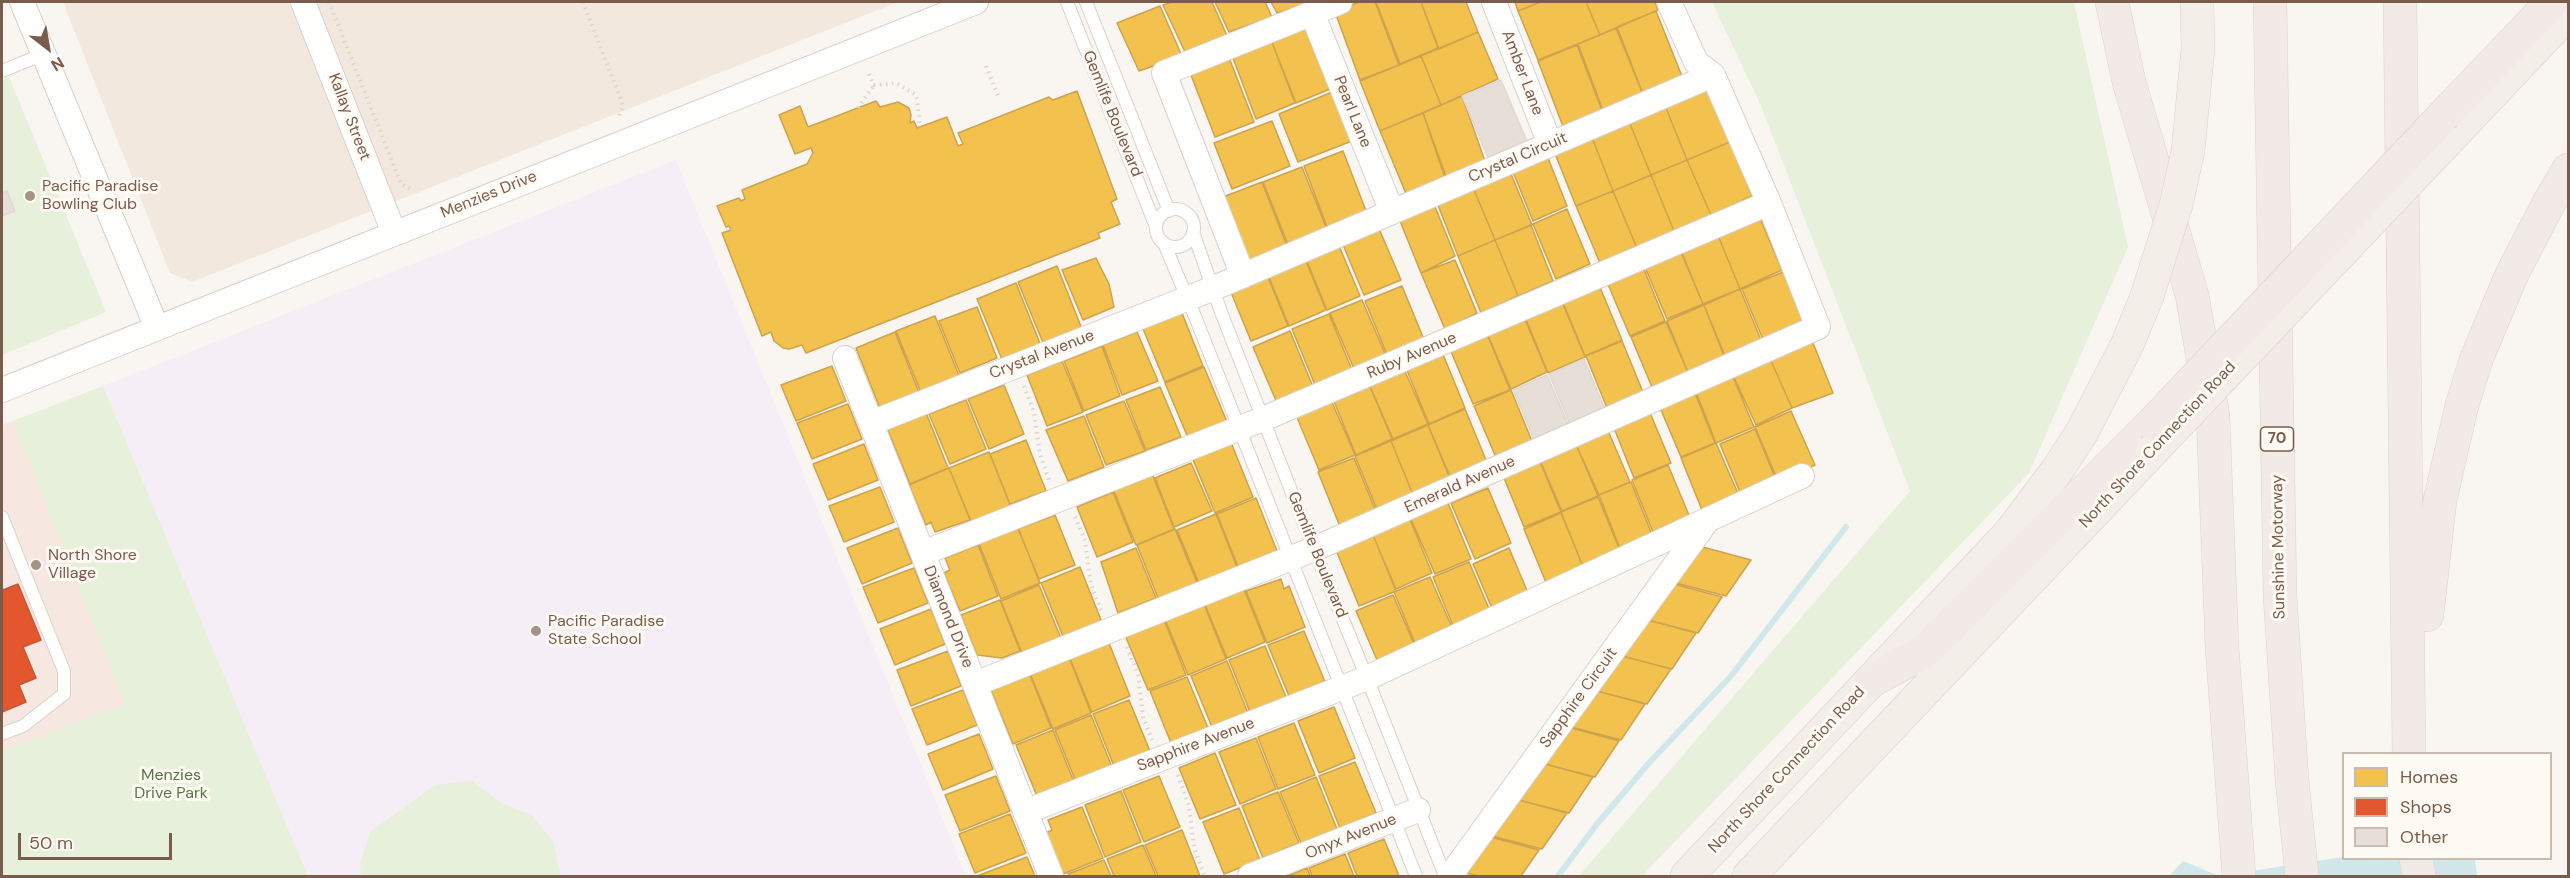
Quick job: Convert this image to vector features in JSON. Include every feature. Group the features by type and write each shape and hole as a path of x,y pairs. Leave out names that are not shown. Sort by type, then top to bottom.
{"highway":[{"path":"2112,2 2130,82 2192,295 2211,404 2222,658 2239,876"},
{"name":"Sunshine Motorway","path":"2270,2 2280,596 2291,770 2301,876"},
{"path":"2400,2 2409,752"},
{"path":"1871,681 1924,652 2153,437 2446,128 2552,2"},
{"path":"2424,752 2425,665 2431,564 2440,500 2450,455 2473,371 2493,318 2529,239 2568,170"}],"main road":[{"name":"North Shore Connection Road","path":"1687,876 2011,532 2058,469 2104,393 2147,296 2176,206 2188,151 2198,50 2197,2"},
{"path":"2446,128 2568,14"},
{"name":"North Shore Connection Road","path":"1749,876 2153,437"}],"street":[{"path":"22,2 157,328"},
{"name":"Kallay Street","path":"303,2 394,233"},
{"name":"Menzies Drive","path":"2,390 976,2"},
{"path":"1243,276 1164,74 1340,2"},
{"name":"Amber Lane","path":"1494,2 1550,144"},
{"path":"1669,2 1696,62 1713,75 1769,203"},
{"name":"Pearl Lane","path":"1312,13 1392,212"},
{"name":"Crystal Circuit","path":"1214,288 1713,75"},
{"name":"Ruby Avenue","path":"923,553 1263,419 1769,203"},
{"name":"Emerald Avenue","path":"975,684 1291,559 1818,327 1769,203"},
{"name":"Crystal Avenue","path":"871,423 1214,288"},
{"name":"Diamond Drive","path":"845,358 1052,876"},
{"name":"Sapphire Circuit","path":"1367,678 1802,476"},
{"name":"Sapphire Circuit","path":"1450,876 1708,519"},
{"name":"Sapphire Avenue","path":"1025,812 1367,678"},
{"name":"Onyx Avenue","path":"1250,876 1418,810"}],"lane":[{"name":"Gemlife Boulevard","path":"1067,2 1156,227"},
{"name":"Gemlife Boulevard","path":"1086,2 1169,211"},
{"path":"2,71 44,54"},
{"path":"1177,210 1188,215 1192,220 1193,232 1182,245 1170,246 1164,243 1156,227 1161,216 1169,211 1177,210"},
{"name":"Gemlife Boulevard","path":"1193,232 1263,419 1445,876"},
{"name":"Gemlife Boulevard","path":"1164,243 1240,428 1416,876"},
{"path":"2,517 64,671 64,694 23,726 2,734"}],"path":[{"path":"329,2 401,184 414,190"},
{"path":"583,2 623,105 619,116"},
{"path":"986,66 999,98"},
{"path":"869,74 874,85"},
{"path":"858,108 874,85 896,83 915,94 920,127"},
{"path":"1016,366 1034,412 1040,455 1085,540 1091,585 1138,674 1143,717 1190,806 1194,848 1205,876"}],"shaded area":[{"path":"63,2 898,2 192,282 170,273"},
{"name":"Pacific Paradise State School","path":"676,160 966,876 308,876 103,386"},
{"name":"North Shore Village","path":"13,421 126,704 2,751 2,425"}],"green space":[{"path":"1712,2 2074,2 2128,247 2029,473 1642,876 1579,876 1910,491 1761,106"},
{"name":"Pacific Paradise Bowling Club","path":"9,77 106,312 2,355 2,80"},
{"name":"Menzies Drive Park","path":"103,386 308,876 2,876 2,751 125,704 13,421"},
{"path":"472,781 503,804 531,815 553,841 561,876 361,876 360,863 370,832 435,785"}],"water":[{"path":"2342,857 2342,860 2475,860 2477,876 2219,876"},
{"path":"2183,861 2219,876 2169,876"}],"building: Homes":[{"path":"1172,2 1212,2 1228,38 1185,52 1163,5"},
{"path":"1215,2 1265,2 1272,17 1229,32"},
{"path":"1271,2 1312,2 1277,13"},
{"path":"1359,2 1375,2 1399,65 1360,80 1335,12"},
{"path":"1376,2 1421,2 1438,48 1400,64"},
{"path":"1421,2 1466,2 1478,32 1439,49"},
{"path":"1515,2 1541,2 1518,11"},
{"path":"1541,2 1586,2 1600,35 1538,60 1518,11"},
{"path":"1586,2 1655,2 1658,10 1600,35"},
{"path":"1160,6 1182,56 1139,71 1117,23"},
{"path":"1656,11 1683,79 1643,94 1617,27"},
{"path":"1308,19 1335,87 1296,103 1269,35"},
{"path":"1616,28 1644,97 1604,113 1578,44"},
{"path":"1478,32 1498,79 1441,105 1421,56"},
{"path":"1269,35 1295,103 1256,119 1230,50"},
{"path":"1577,45 1603,113 1564,129 1538,61"},
{"path":"1228,55 1254,122 1215,137 1189,70"},
{"path":"1421,56 1441,105 1380,131 1360,81"},
{"path":"1707,85 1730,142 1687,160 1664,103"},
{"path":"1337,90 1357,139 1298,162 1279,114"},
{"path":"1077,91 1117,199 1111,202 1120,224 1098,233 1100,238 806,353 802,345 789,349 783,348 774,341 771,332 762,336 722,233 731,230 729,226 726,227 717,206 739,198 741,201 745,199 742,190 807,164 813,153 811,148 795,154 779,115 800,106 808,127 876,101 880,107 898,102 909,108 910,123 914,121 917,128 947,117 958,146 963,144 958,133 1049,97 1053,100"},
{"path":"1462,96 1486,164 1447,179 1423,113"},
{"path":"1664,103 1687,160 1651,175 1628,119"},
{"path":"1423,113 1446,181 1407,196 1380,131"},
{"path":"1628,119 1651,175 1613,191 1591,135"},
{"path":"1272,121 1290,166 1232,189 1214,143"},
{"path":"1591,135 1613,191 1576,206 1554,151"},
{"path":"1730,142 1752,196 1711,215 1687,160"},
{"path":"1343,151 1368,216 1329,232 1304,166"},
{"path":"1546,153 1567,206 1533,221 1511,167"},
{"path":"1687,160 1711,215 1674,231 1651,175"},
{"path":"1302,167 1328,232 1289,247 1263,182"},
{"path":"1509,169 1532,225 1495,240 1472,185"},
{"path":"1651,175 1674,231 1637,248 1613,191"},
{"path":"1262,182 1288,249 1249,264 1223,197"},
{"path":"1472,185 1495,240 1458,256 1436,200"},
{"path":"1613,191 1636,246 1600,263 1576,206"},
{"path":"1433,202 1455,256 1421,273 1398,216"},
{"path":"1567,209 1590,264 1556,279 1533,224"},
{"path":"1759,216 1782,270 1740,289 1717,233"},
{"path":"1377,224 1401,280 1364,295 1341,240"},
{"path":"1531,225 1553,281 1518,296 1495,240"},
{"path":"1717,233 1740,289 1703,304 1680,248"},
{"path":"1495,240 1518,296 1481,313 1458,256"},
{"path":"1337,241 1360,296 1327,310 1304,254"},
{"path":"1680,250 1703,304 1667,319 1644,265"},
{"path":"1303,254 1326,310 1289,326 1266,270"},
{"path":"1096,258 1109,284 1114,307 1083,320 1062,270"},
{"path":"1455,260 1477,313 1445,329 1421,273"},
{"path":"1057,266 1082,329 1044,345 1018,282"},
{"path":"1643,267 1665,321 1630,336 1607,282"},
{"path":"1265,270 1288,326 1251,341 1228,285"},
{"path":"1783,272 1805,324 1764,342 1742,289"},
{"path":"1016,283 1041,346 1003,362 977,299"},
{"path":"1599,285 1622,340 1585,356 1562,300"},
{"path":"1402,286 1425,342 1388,357 1365,301"},
{"path":"1740,289 1763,345 1727,361 1704,305"},
{"path":"1362,300 1386,356 1354,369 1330,313"},
{"path":"1562,302 1585,357 1548,373 1525,317"},
{"path":"1178,303 1203,366 1165,382 1139,319"},
{"path":"1704,305 1726,361 1690,377 1667,321"},
{"path":"977,307 997,358 960,373 939,321"},
{"path":"1329,314 1352,370 1315,385 1292,329"},
{"path":"935,316 960,378 922,395 896,331"},
{"path":"1524,317 1547,372 1511,389 1487,333"},
{"path":"1666,322 1690,377 1654,392 1631,337"},
{"path":"1290,331 1313,387 1277,403 1253,347"},
{"path":"895,332 920,395 881,411 856,348"},
{"path":"1137,332 1158,381 1122,395 1103,345"},
{"path":"1487,334 1510,390 1473,404 1450,349"},
{"path":"1811,338 1833,393 1792,408 1768,354"},
{"path":"1622,341 1645,397 1609,413 1586,356"},
{"path":"1102,346 1120,396 1084,411 1064,361"},
{"path":"1442,352 1465,408 1429,424 1406,368"},
{"path":"1768,354 1792,408 1756,425 1731,371"},
{"path":"1062,361 1083,412 1047,426 1027,375"},
{"path":"832,366 846,401 796,421 781,385"},
{"path":"1204,367 1230,429 1191,445 1165,383"},
{"path":"1404,369 1428,424 1393,439 1369,384"},
{"path":"1731,372 1754,427 1716,443 1694,387"},
{"path":"1369,384 1392,439 1356,455 1333,399"},
{"path":"1004,385 1024,434 989,449 968,399"},
{"path":"1160,387 1181,437 1146,450 1126,400"},
{"path":"1693,388 1715,443 1681,457 1658,403"},
{"path":"1511,390 1534,446 1498,462 1474,406"},
{"path":"966,400 986,449 950,464 929,414"},
{"path":"1331,400 1355,455 1319,470 1296,415"},
{"path":"1124,401 1145,451 1106,465 1086,415"},
{"path":"848,404 862,439 812,459 797,423"},
{"path":"923,405 948,468 910,484 884,421"},
{"path":"1648,408 1671,463 1634,478 1612,423"},
{"path":"1465,409 1488,465 1452,481 1428,425"},
{"path":"1791,411 1815,465 1778,481 1755,427"},
{"path":"1084,416 1104,467 1068,481 1046,430"},
{"path":"1428,425 1451,481 1414,497 1391,441"},
{"path":"1606,426 1630,482 1599,495 1574,440"},
{"path":"1755,429 1777,482 1742,497 1720,444"},
{"path":"1228,435 1253,497 1215,513 1189,450"},
{"path":"1026,440 1046,491 1010,504 990,454"},
{"path":"1574,440 1598,496 1562,511 1538,456"},
{"path":"1391,441 1414,497 1378,512 1355,456"},
{"path":"1716,443 1740,498 1704,515 1681,458"},
{"path":"864,444 878,480 828,500 813,464"},
{"path":"989,452 1014,515 975,531 949,468"},
{"path":"1538,457 1561,512 1524,527 1502,473"},
{"path":"1354,458 1377,514 1341,529 1318,472"},
{"path":"1191,463 1212,511 1174,527 1155,478"},
{"path":"1668,465 1691,520 1655,537 1632,480"},
{"path":"1149,466 1174,529 1136,545 1110,482"},
{"path":"949,468 970,520 935,532 931,522 926,525 909,485"},
{"path":"1631,482 1653,537 1621,551 1599,495"},
{"path":"880,487 894,522 844,542 829,506"},
{"path":"1488,488 1511,543 1475,559 1451,503"},
{"path":"1113,492 1133,542 1097,557 1077,507"},
{"path":"1598,497 1621,553 1584,569 1561,512"},
{"path":"1256,498 1281,561 1242,577 1217,514"},
{"path":"1448,503 1471,559 1435,574 1411,519"},
{"path":"1561,513 1584,569 1547,585 1524,529"},
{"path":"1216,514 1241,577 1203,593 1177,530"},
{"path":"1055,515 1075,565 1039,579 1018,529"},
{"path":"1409,517 1432,573 1396,589 1372,533"},
{"path":"1015,520 1040,583 1001,599 976,536"},
{"path":"898,528 912,563 862,584 847,548"},
{"path":"1175,529 1201,592 1162,608 1137,545"},
{"path":"1373,535 1396,591 1359,606 1336,550"},
{"path":"978,545 998,596 960,611 944,573 950,570 945,558"},
{"path":"1699,546 1751,560 1726,596 1672,582"},
{"path":"1136,548 1156,598 1118,613 1101,562"},
{"path":"1509,548 1531,600 1495,615 1473,564"},
{"path":"1469,562 1493,618 1456,633 1433,577"},
{"path":"1080,567 1105,630 1067,646 1041,583"},
{"path":"914,568 928,603 878,623 863,587"},
{"path":"1430,577 1454,632 1417,648 1394,592"},
{"path":"1240,579 1265,642 1227,658 1201,595"},
{"path":"1281,579 1284,589 1289,586 1305,627 1267,643 1246,591"},
{"path":"1670,583 1722,597 1698,633 1644,619"},
{"path":"1039,585 1065,648 1026,663 1001,601"},
{"path":"1393,595 1417,651 1380,667 1356,611"},
{"path":"1201,597 1226,659 1188,675 1162,612"},
{"path":"1000,600 1020,651 1002,658 977,655 961,615"},
{"path":"931,609 945,644 895,665 880,629"},
{"path":"1161,612 1186,675 1148,690 1122,628"},
{"path":"1644,619 1696,633 1672,669 1618,655"},
{"path":"1304,631 1325,682 1289,696 1268,645"},
{"path":"1105,633 1130,696 1092,712 1066,649"},
{"path":"1265,646 1286,697 1250,712 1229,660"},
{"path":"1066,650 1091,713 1053,729 1027,666"},
{"path":"948,651 961,686 911,706 897,670"},
{"path":"1619,655 1671,669 1647,704 1593,690"},
{"path":"1227,661 1248,713 1212,727 1191,676"},
{"path":"1026,665 1051,728 1013,744 987,681"},
{"path":"1187,677 1208,728 1171,743 1150,691"},
{"path":"963,690 977,725 927,745 912,709"},
{"path":"1593,690 1645,704 1621,740 1567,726"},
{"path":"1129,700 1150,751 1114,766 1093,714"},
{"path":"1334,707 1355,758 1319,773 1298,721"},
{"path":"1091,715 1112,767 1076,782 1055,730"},
{"path":"1294,723 1315,775 1278,789 1258,737"},
{"path":"1568,727 1619,741 1595,777 1541,763"},
{"path":"1053,730 1074,782 1037,796 1016,745"},
{"path":"979,734 993,769 943,790 928,754"},
{"path":"1256,738 1276,789 1240,804 1219,752"},
{"path":"1215,753 1236,805 1200,819 1179,768"},
{"path":"1355,762 1376,813 1340,828 1319,776"},
{"path":"1541,763 1593,777 1569,813 1515,799"},
{"path":"996,776 1010,811 960,831 945,795"},
{"path":"1159,776 1180,827 1144,842 1123,790"},
{"path":"1316,777 1337,829 1301,843 1280,792"},
{"path":"1121,791 1141,842 1105,857 1085,805"},
{"path":"1278,792 1299,843 1263,858 1242,806"},
{"path":"1515,799 1567,813 1542,849 1488,835"},
{"path":"1082,807 1103,858 1063,874 1046,833 1052,830 1048,820"},
{"path":"1239,808 1260,860 1224,874 1203,822"},
{"path":"1010,814 1026,853 975,873 959,834"},
{"path":"1182,830 1200,876 1158,876 1145,845"},
{"path":"1487,836 1539,850 1521,876 1479,876 1461,872"},
{"path":"1384,839 1399,876 1357,876 1348,853"},
{"path":"1143,845 1156,876 1114,876 1107,859"},
{"path":"1345,854 1354,876 1312,876 1309,868"},
{"path":"1027,857 1035,876 977,876"},
{"path":"1104,860 1111,876 1069,876 1068,874"},
{"path":"1307,868 1310,876 1287,876"}],"building: Shops":[{"path":"18,584 41,640 23,647 36,678 19,685 26,702 2,712 2,587 3,590"}],"building: Other":[{"path":"1501,80 1529,146 1490,162 1462,96"},
{"path":"7,191 15,211 2,216 2,193"},
{"path":"1584,359 1607,414 1572,429 1549,374"},
{"path":"1547,375 1570,429 1536,444 1513,390"}],"waterway":[{"path":"1558,876 1597,824 1649,763 1731,676 1846,527"}],"place":[{"name":"Pacific Paradise Bowling Club","path":"30,196"},
{"name":"North Shore Village","path":"36,565"},
{"name":"Pacific Paradise State School","path":"536,631"}]}
